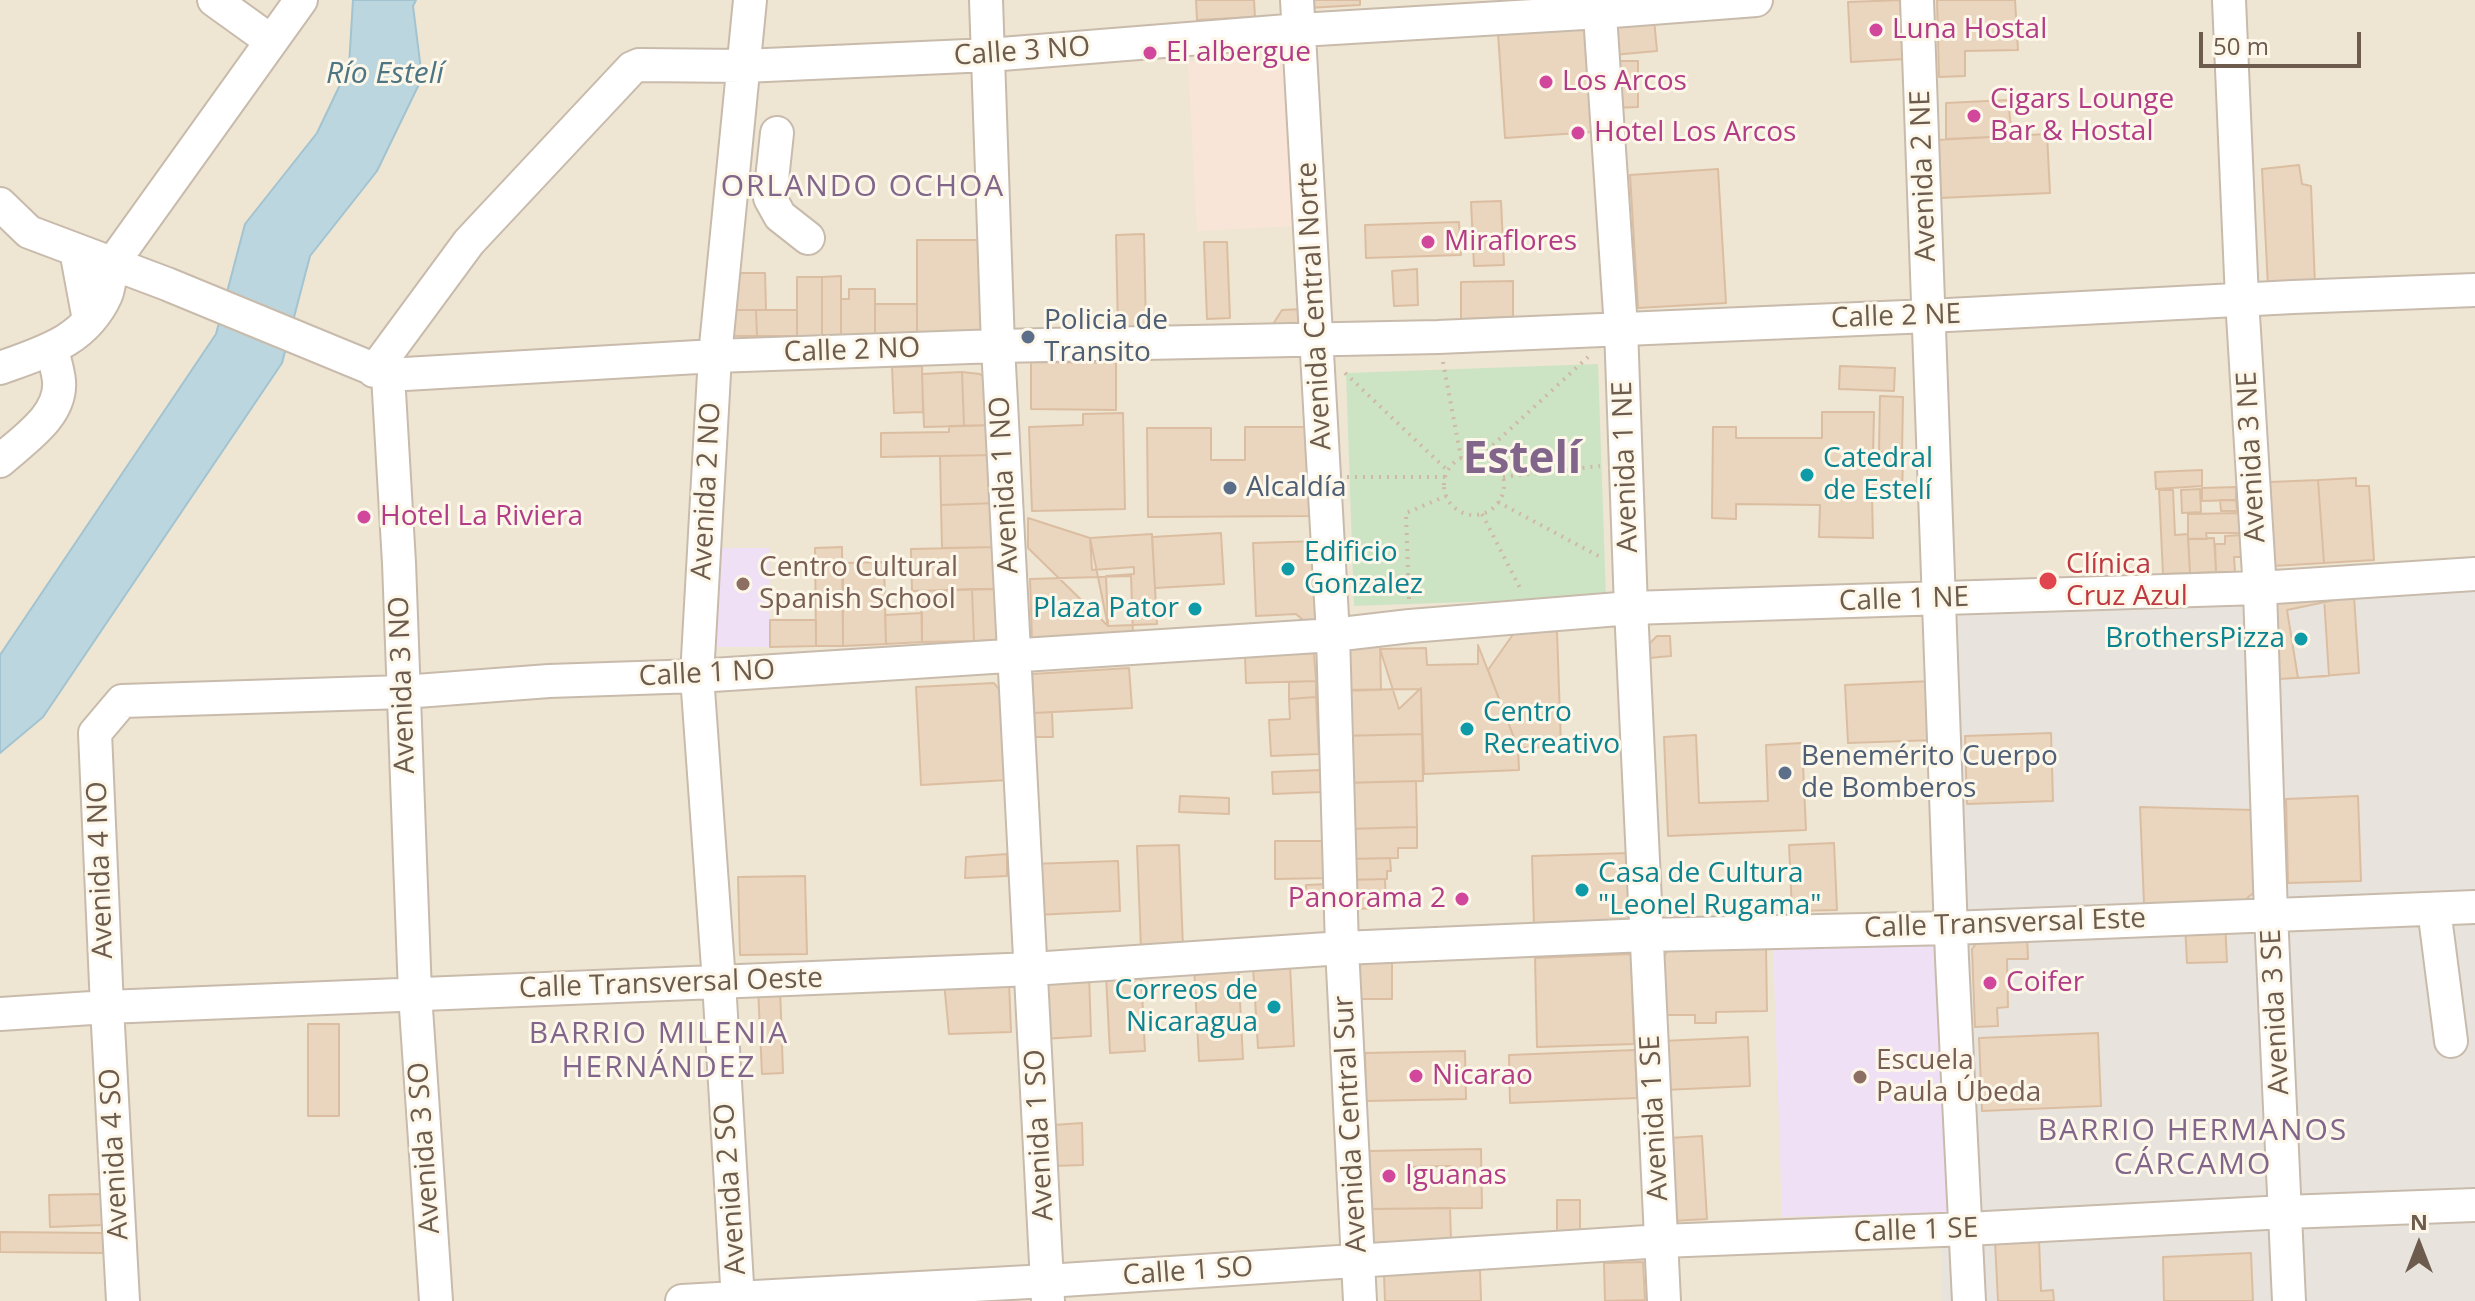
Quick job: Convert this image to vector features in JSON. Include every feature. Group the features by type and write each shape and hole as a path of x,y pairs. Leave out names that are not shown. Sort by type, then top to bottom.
{"street":[{"path":"214,0 271,41"},
{"path":"0,368 52,349 83,329 107,293 112,264 301,0"},
{"name":"Avenida 2 NO","path":"719,982 697,676 715,356 750,0"},
{"name":"Avenida 1 NO","path":"986,0 998,346 1032,969"},
{"name":"Calle 3 NO","path":"381,373 469,242 632,68 639,65 744,66 989,55 1299,15 1756,0"},
{"name":"Avenida 2 NE","path":"1917,0 1951,928 1969,1301"},
{"name":"Avenida 3 NE","path":"2229,0 2259,588 2271,914"},
{"name":"Avenida 1 NE","path":"1599,6 1621,328 1646,935"},
{"name":"Avenida Central Norte","path":"1299,15 1333,635 1342,948"},
{"path":"777,133 770,198 780,216 808,238"},
{"path":"731,197 770,198"},
{"path":"0,204 29,232 167,284 381,373"},
{"path":"76,250 89,320"},
{"name":"Calle 2 NE","path":"1317,340 1929,316 2475,290"},
{"name":"Calle 2 NO","path":"381,373 998,346 1317,340"},
{"path":"0,461 44,421 56,403 59,383 52,349"},
{"name":"Avenida 3 NO","path":"381,373 399,563 415,994"},
{"name":"Calle 1 NE","path":"1333,635 1631,608 2259,588 2475,574"},
{"name":"Calle 1 NO","path":"95,733 122,701 403,692 549,681 697,676 1333,635"},
{"name":"Avenida 4 NO","path":"95,733 107,1007"},
{"name":"Calle Transversal Este","path":"1342,948 2475,907"},
{"path":"2434,909 2451,1041"},
{"name":"Avenida 3 SE","path":"2271,914 2289,1301"},
{"name":"Avenida 1 SE","path":"1646,935 1664,1301"},
{"name":"Calle Transversal Oeste","path":"0,1014 1032,969 1342,948"},
{"name":"Avenida Central Sur","path":"1342,948 1360,1301"},
{"name":"Avenida 1 SO","path":"1032,969 1048,1291"},
{"name":"Avenida 2 SO","path":"719,982 738,1299"},
{"name":"Avenida 3 SO","path":"415,994 436,1301"},
{"name":"Avenida 4 SO","path":"107,1007 123,1301"},
{"name":"Calle 1 SE","path":"1358,1261 1662,1241 2475,1205"},
{"name":"Calle 1 SO","path":"682,1301 1048,1291 1358,1261"}],"path":[{"path":"1481,456 1621,328"},
{"path":"1438,337 1461,458"},
{"path":"1320,372 1346,373 1446,474"},
{"path":"1481,456 1495,463 1503,477 1504,485 1498,502 1482,514 1457,510 1446,496 1446,474 1453,463 1461,458 1481,456"},
{"path":"1503,477 1627,463"},
{"path":"1324,477 1446,474"},
{"path":"1410,626 1406,513 1446,496"},
{"path":"1498,502 1630,573"},
{"path":"1482,514 1535,617"}],"shaded area":[{"name":"Estelí","path":"0,0 2475,0 2475,1301 0,1301"},
{"path":"1287,57 1296,226 1197,231 1188,62"},
{"name":"Centro Cultural Spanish School","path":"715,548 769,548 770,647 716,647"},
{"path":"2475,572 2475,1301 1942,1301 1939,600"},
{"name":"Escuela Paula Úbeda","path":"1939,938 1948,1212 1782,1217 1773,943"}],"green space":[{"path":"1598,364 1606,597 1354,606 1346,373"}],"water":[{"name":"Río Estelí","path":"353,0 416,0 413,6 422,78 377,171 310,256 282,363 43,717 0,753 0,655 216,334 245,224 317,133 349,66"}],"building":[{"path":"1196,0 1254,0 1255,17 1197,20"},
{"path":"1308,0 1360,0 1360,5 1308,8"},
{"name":"Luna Hostal","path":"1902,0 1905,59 1851,62 1848,2"},
{"path":"1937,0 2015,0 2018,50 1965,51 1965,76 1939,77"},
{"path":"1654,19 1657,51 1613,55 1610,24"},
{"name":"Los Arcos","path":"1586,27 1593,132 1505,138 1498,33"},
{"path":"1611,61 1638,61 1638,107 1612,108"},
{"path":"2008,100 2012,136 1946,139 1946,103"},
{"path":"2047,134 2050,193 1939,198 1936,140"},
{"path":"2299,165 2302,184 2311,186 2315,285 2268,287 2262,169"},
{"path":"1718,169 1726,303 1638,308 1630,175"},
{"path":"1501,201 1504,265 1474,266 1471,202"},
{"path":"1459,222 1461,255 1366,258 1365,225"},
{"path":"1144,234 1146,329 1118,330 1116,235"},
{"path":"917,240 987,240 987,335 917,335"},
{"path":"1204,242 1227,242 1230,318 1207,319"},
{"path":"1417,269 1418,305 1394,306 1392,271"},
{"path":"731,273 765,273 766,310 731,310"},
{"path":"841,276 841,336 822,336 822,277"},
{"path":"797,277 822,277 822,336 797,336"},
{"path":"1513,281 1513,317 1461,319 1461,282"},
{"path":"849,289 875,289 875,335 841,336 841,299 849,299"},
{"path":"875,304 917,304 917,335 875,335"},
{"path":"1304,309 1300,326 1268,332 1282,310"},
{"path":"731,310 756,310 757,336 731,336"},
{"path":"756,310 797,310 797,336 757,336"},
{"path":"1031,362 1116,363 1116,410 1031,409"},
{"path":"922,366 923,412 894,413 892,367"},
{"path":"1840,366 1895,368 1894,391 1839,389"},
{"path":"962,372 964,426 924,427 922,374"},
{"path":"962,372 980,374 988,381 995,425 964,426"},
{"path":"1880,396 1903,397 1902,453 1879,452"},
{"name":"Catedral de Estelí","path":"1822,412 1874,412 1873,456 1903,456 1902,495 1872,495 1873,538 1819,537 1820,505 1736,504 1736,519 1712,518 1713,427 1736,427 1736,438 1822,438"},
{"path":"1123,413 1125,509 1032,511 1029,427 1083,425 1083,414"},
{"path":"995,425 996,455 881,457 881,433 949,432 949,426"},
{"name":"Alcaldía","path":"1245,427 1312,427 1312,516 1148,517 1147,428 1211,428 1211,460 1245,460"},
{"path":"996,455 997,503 941,505 940,456"},
{"path":"2202,470 2202,486 2156,489 2155,472"},
{"path":"2356,478 2356,486 2369,486 2374,560 2324,563 2318,480"},
{"path":"2318,480 2324,563 2273,566 2266,489 2270,482"},
{"path":"2236,487 2236,500 2202,501 2202,488"},
{"path":"2200,489 2201,512 2182,513 2181,490"},
{"path":"2159,490 2173,490 2175,535 2188,534 2190,573 2163,574"},
{"path":"2220,500 2236,500 2237,511 2221,511"},
{"path":"997,503 998,547 942,548 941,505"},
{"path":"2240,513 2241,533 2206,533 2207,539 2188,539 2188,514"},
{"path":"1028,518 1090,538 1108,626 1028,548"},
{"path":"1221,533 1224,584 1155,588 1152,537"},
{"path":"1152,534 1157,624 1108,626 1106,576 1134,574 1134,567 1092,570 1090,538"},
{"path":"2243,535 2243,557 2234,557 2235,572 2216,572 2215,544 2225,544 2225,536"},
{"path":"2214,538 2216,572 2190,573 2188,539"},
{"name":"Edificio Gonzalez","path":"1321,541 1326,621 1304,621 1296,614 1256,616 1253,543"},
{"path":"842,547 843,646 816,646 815,548"},
{"path":"998,547 999,589 912,591 911,549"},
{"path":"884,562 886,644 843,646 843,563"},
{"path":"1131,576 1133,635 1032,639 1030,579"},
{"path":"972,589 999,589 1002,640 974,641"},
{"path":"972,589 974,641 922,642 921,591"},
{"path":"2354,596 2359,673 2298,678 2287,610"},
{"name":"BrothersPizza","path":"2324,598 2329,676 2279,679 2274,601"},
{"path":"922,613 922,642 886,644 885,615"},
{"path":"770,620 816,620 816,646 770,647"},
{"path":"1557,631 1561,747 1518,748 1488,670 1514,633"},
{"path":"1657,636 1670,636 1671,656 1649,658 1648,645"},
{"path":"1380,643 1381,690 1331,691 1330,644"},
{"name":"Centro Recreativo","path":"1478,645 1518,748 1519,770 1424,774 1421,688 1399,709 1380,649 1426,648 1427,665 1478,664"},
{"path":"1314,653 1316,681 1246,683 1245,656"},
{"path":"1129,668 1132,708 1034,713 1032,674"},
{"path":"1316,681 1316,697 1289,699 1289,682"},
{"path":"1932,681 1935,740 1848,743 1845,685"},
{"path":"994,683 1002,693 1008,780 921,785 916,687"},
{"path":"1421,689 1422,734 1340,736 1339,690"},
{"path":"1316,697 1319,754 1271,756 1269,720 1290,719 1289,699"},
{"path":"1052,712 1053,737 1035,737 1034,713"},
{"path":"2051,733 2053,801 1967,804 1965,736"},
{"path":"1422,734 1423,781 1337,783 1336,736"},
{"name":"Benemérito Cuerpo de Bomberos","path":"1696,735 1699,803 1768,801 1766,745 1802,743 1806,830 1668,836 1664,737"},
{"path":"1321,770 1322,792 1273,794 1272,772"},
{"path":"1416,781 1417,827 1346,829 1344,783"},
{"path":"1180,796 1229,798 1229,814 1179,812"},
{"path":"2358,796 2361,881 2288,883 2286,799"},
{"path":"2140,807 2255,810 2258,889 2245,900 2144,904"},
{"path":"1417,827 1417,848 1398,848 1398,858 1349,859 1348,829"},
{"path":"1275,841 1330,841 1330,878 1275,879"},
{"path":"1834,843 1837,910 1792,911 1789,845"},
{"path":"1179,845 1183,948 1141,949 1137,846"},
{"name":"Casa de Cultura \"Leonel Rugama\"","path":"1630,853 1631,925 1534,927 1532,856"},
{"path":"1007,854 1007,876 965,878 966,857"},
{"path":"1390,858 1391,871 1387,871 1387,879 1346,880 1346,859"},
{"path":"1118,861 1120,911 1035,915 1031,864"},
{"path":"805,876 807,954 740,955 738,877"},
{"path":"1385,879 1386,908 1347,909 1346,880"},
{"path":"1328,884 1329,896 1306,897 1306,885"},
{"path":"2225,921 2227,962 2187,963 2185,923"},
{"name":"Coifer","path":"2027,935 2028,959 2007,959 2008,1007 1997,1008 1998,1026 1975,1027 1972,949 1981,937"},
{"path":"1766,945 1767,1011 1716,1012 1716,1023 1695,1023 1695,1015 1664,1015 1662,959 1670,947"},
{"path":"1631,954 1634,1044 1537,1047 1535,958"},
{"path":"1392,959 1392,999 1359,999 1358,967 1366,960"},
{"path":"1238,964 1243,1059 1199,1061 1194,966"},
{"name":"Correos de Nicaragua","path":"1290,965 1294,1046 1258,1048 1253,967"},
{"path":"1089,973 1091,1036 1043,1039 1040,975"},
{"path":"1141,974 1145,1051 1110,1053 1106,976"},
{"path":"944,982 1009,982 1011,1032 949,1034"},
{"path":"780,987 783,1073 762,1074 758,988"},
{"path":"308,1024 339,1024 339,1116 308,1116"},
{"path":"2098,1033 2101,1106 1982,1111 1979,1038"},
{"path":"1748,1037 1750,1086 1665,1090 1663,1041"},
{"path":"1635,1050 1637,1098 1510,1103 1509,1055"},
{"name":"Nicarao","path":"1465,1051 1466,1099 1366,1101 1365,1053"},
{"path":"1082,1123 1083,1165 1054,1166 1053,1125"},
{"path":"1702,1136 1707,1219 1673,1221 1669,1138"},
{"name":"Iguanas","path":"1481,1149 1482,1208 1370,1209 1369,1151","holes":["1451,1166 1452,1185 1409,1186 1409,1167"]},
{"path":"102,1194 103,1225 50,1227 49,1195"},
{"path":"1557,1200 1580,1200 1580,1233 1557,1234"},
{"path":"1450,1208 1451,1240 1375,1244 1371,1239 1370,1209"},
{"path":"0,1232 103,1233 103,1253 0,1252"},
{"path":"2039,1239 2041,1291 2053,1290 2054,1301 1998,1301 1995,1241"},
{"path":"2251,1253 2253,1301 2164,1301 2163,1257"},
{"path":"1643,1262 1645,1300 1605,1301 1604,1263"},
{"path":"1480,1270 1481,1301 1385,1301 1384,1274"}],"place":[{"name":"Luna Hostal","path":"1876,30"},
{"name":"El albergue","path":"1150,53"},
{"name":"Los Arcos","path":"1546,82"},
{"name":"Cigars Lounge Bar & Hostal","path":"1974,116"},
{"name":"Hotel Los Arcos","path":"1578,133"},
{"name":"Miraflores","path":"1428,242"},
{"name":"Policia de Transito","path":"1028,337"},
{"name":"Catedral de Estelí","path":"1807,475"},
{"name":"Alcaldía","path":"1230,488"},
{"name":"Hotel La Riviera","path":"364,517"},
{"name":"Edificio Gonzalez","path":"1288,569"},
{"name":"Clínica Cruz Azul","path":"2048,581"},
{"name":"Centro Cultural Spanish School","path":"743,584"},
{"name":"Plaza Pator","path":"1195,609"},
{"name":"BrothersPizza","path":"2301,639"},
{"name":"Centro Recreativo","path":"1467,729"},
{"name":"Benemérito Cuerpo de Bomberos","path":"1785,773"},
{"name":"Casa de Cultura \"Leonel Rugama\"","path":"1582,890"},
{"name":"Panorama 2","path":"1462,899"},
{"name":"Coifer","path":"1990,983"},
{"name":"Correos de Nicaragua","path":"1274,1007"},
{"name":"Nicarao","path":"1416,1076"},
{"name":"Escuela Paula Úbeda","path":"1860,1077"},
{"name":"Iguanas","path":"1389,1176"}],"district":[{"name":"ORLANDO OCHOA","path":"863,187"},
{"name":"Estelí","path":"1522,460"},
{"name":"BARRIO MILENIA HERNÁNDEZ","path":"659,1051"},
{"name":"BARRIO HERMANOS CÁRCAMO","path":"2193,1148"}]}
